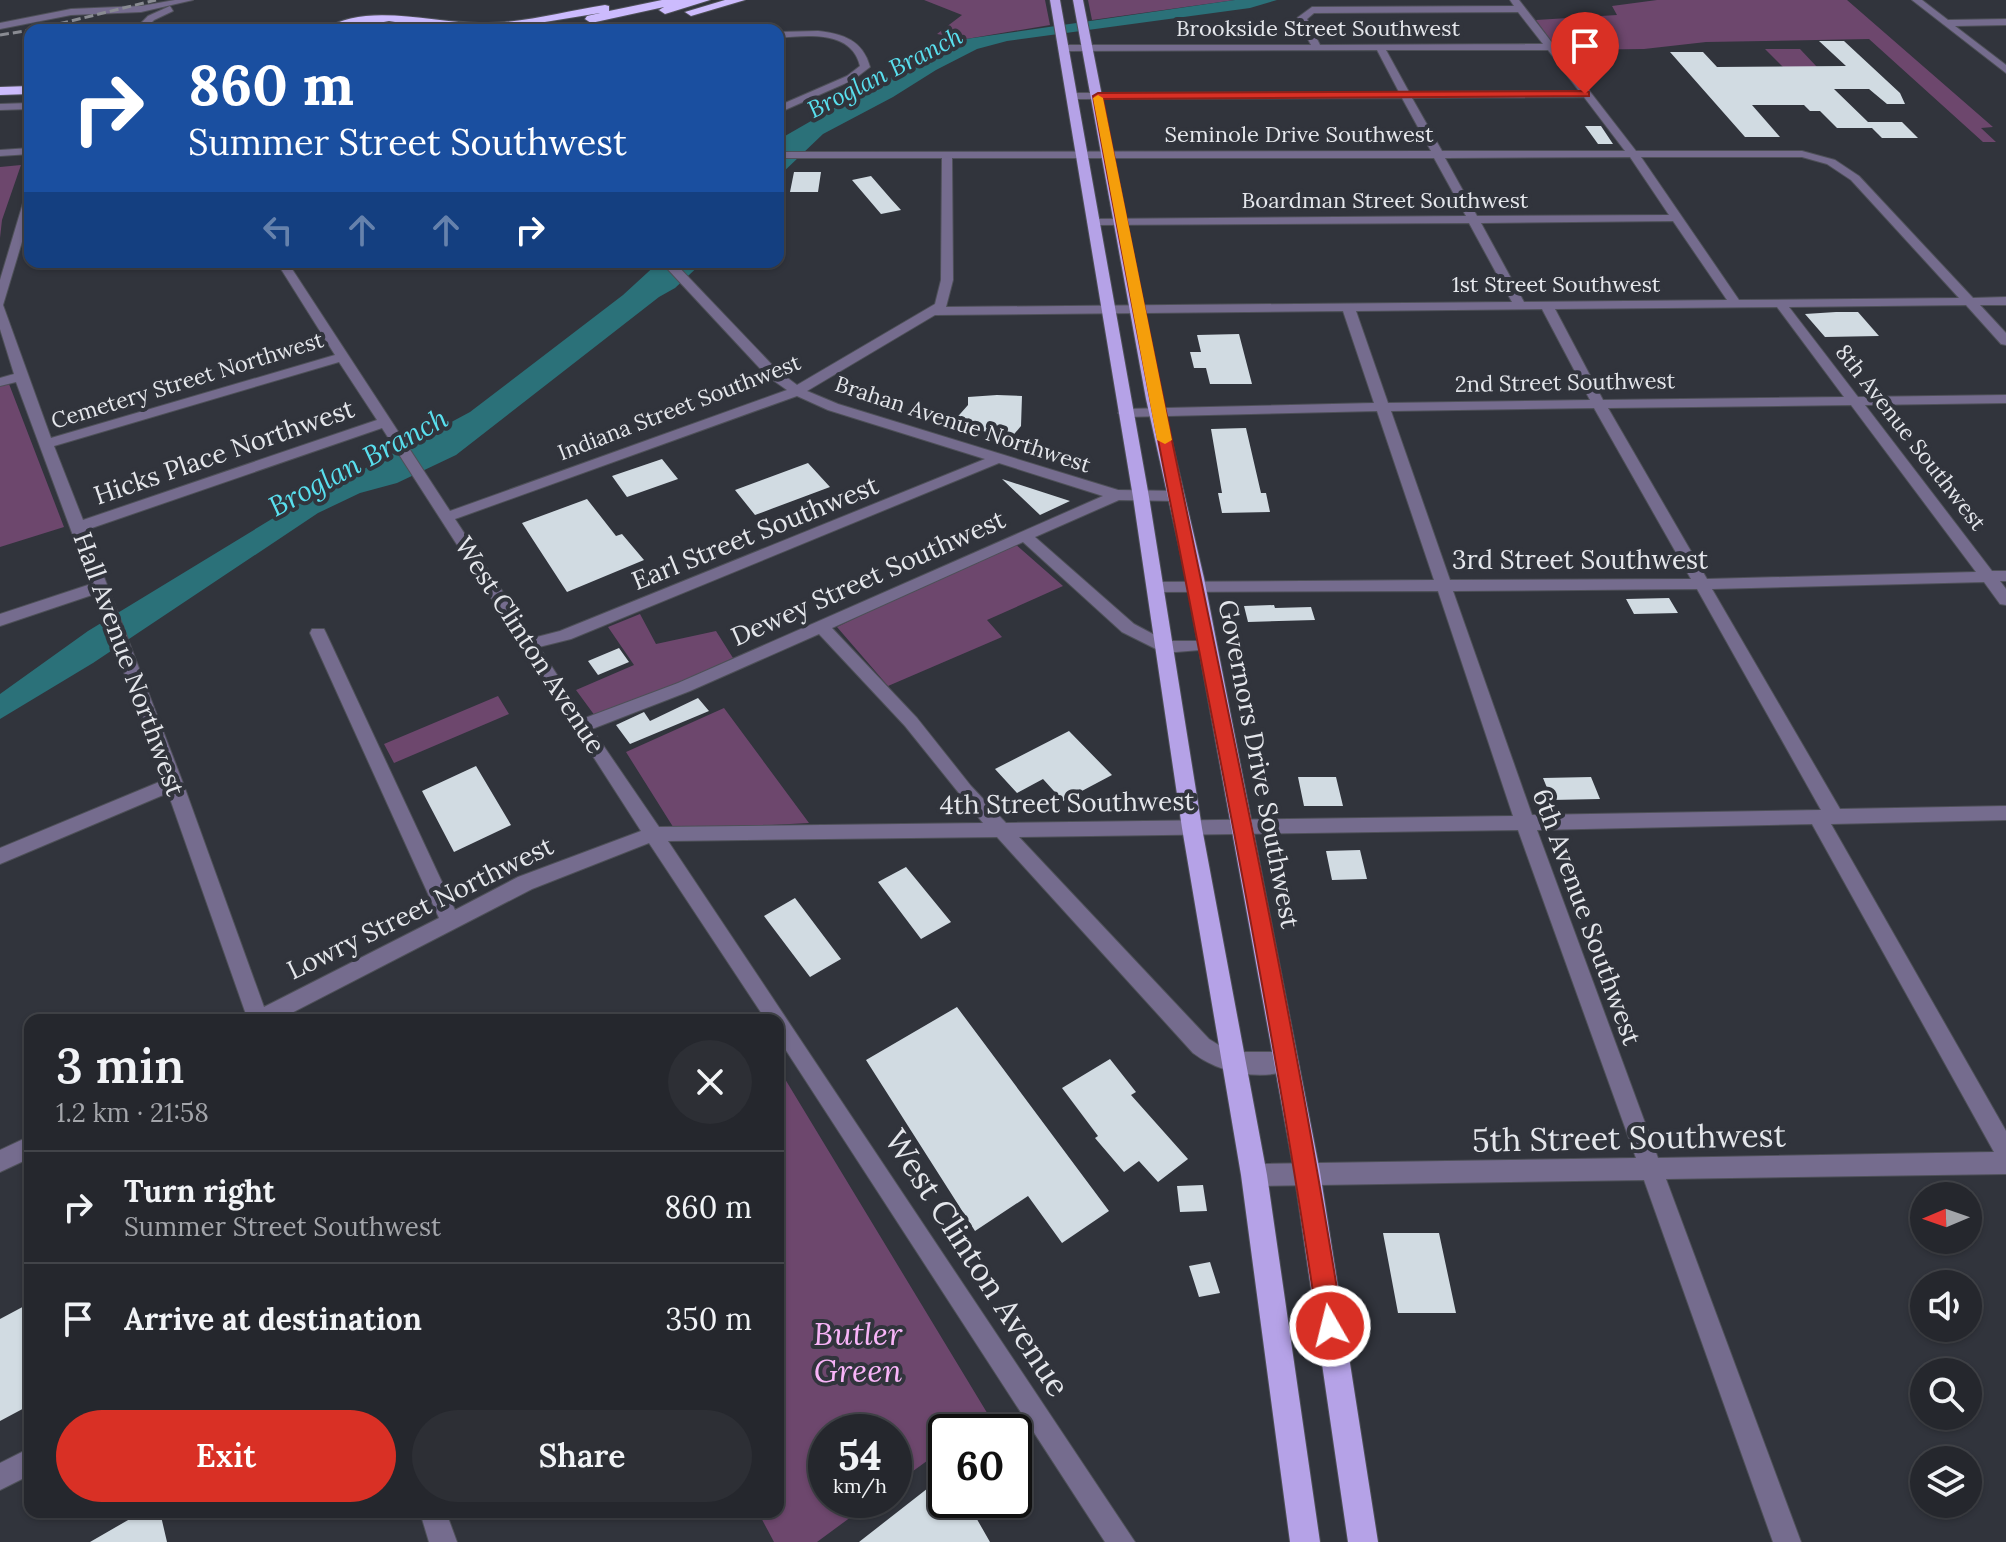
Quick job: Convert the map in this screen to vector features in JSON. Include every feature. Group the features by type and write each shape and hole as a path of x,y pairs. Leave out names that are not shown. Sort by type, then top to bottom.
{"highway":[{"path":"542,24 643,0"},
{"path":"562,24 678,0"},
{"path":"595,24 704,0"},
{"path":"660,19 739,0"},
{"path":"510,24 605,9"},
{"path":"350,24 389,17 430,24"},
{"path":"370,24 384,21 408,24"},
{"path":"0,80 24,80"},
{"path":"0,91 24,90"}],"main road":[{"path":"1055,0 1141,497 1192,828 1254,1175 1305,1542"},
{"name":"Governors Drive Southwest","path":"1078,0 1195,586 1307,1172 1363,1542"}],"street":[{"path":"71,12 102,0"},
{"path":"112,0 132,24"},
{"path":"1916,0 2006,70"},
{"path":"0,26 71,12 119,11 186,1"},
{"path":"144,24 186,1"},
{"path":"1317,48 1302,18 1304,13 1312,10 1517,5 1633,154 1735,303"},
{"path":"1946,23 2006,22"},
{"path":"784,35 834,36 858,44 865,54 865,67 850,78 784,107"},
{"name":"Brookside Street Southwest","path":"1063,35 1317,48 1548,47"},
{"path":"1380,47 1519,304"},
{"path":"1073,96 1585,94"},
{"path":"0,107 24,106"},
{"path":"0,153 24,151"},
{"name":"Seminole Drive Southwest","path":"784,155 1793,154 1821,158 1855,178 1970,302"},
{"path":"931,311 941,306 947,280 947,155"},
{"name":"Hall Avenue Northwest","path":"24,217 0,305 21,376 174,783 256,1014"},
{"name":"Boardman Street Southwest","path":"1093,222 1678,218"},
{"name":"West Clinton Avenue","path":"285,268 581,726 774,1014"},
{"name":"Brahan Avenue Northwest","path":"673,268 772,373 797,391 833,407 1117,495"},
{"name":"1st Street Southwest","path":"1106,308 2006,301"},
{"path":"1970,302 2006,341"},
{"name":"8th Avenue Southwest","path":"1780,303 1998,577 2006,600"},
{"path":"1546,304 1598,403 1702,584 2006,1153"},
{"name":"6th Avenue Southwest","path":"1348,306 1525,823 1787,1542"},
{"name":"Indiana Street Southwest","path":"447,517 797,391 931,311 1106,308"},
{"name":"Cemetery Street Northwest","path":"46,444 341,357"},
{"path":"0,382 21,376"},
{"name":"2nd Street Southwest","path":"1125,413 1598,403 2006,399"},
{"name":"Hicks Place Northwest","path":"79,527 386,422"},
{"name":"Earl Street Southwest","path":"530,644 565,635 996,459"},
{"name":"Dewey Street Southwest","path":"581,726 684,687 1117,495 1177,496"},
{"path":"1024,535 1128,628 1164,647 1206,645"},
{"name":"3rd Street Southwest","path":"1155,587 1702,584 1998,577"},
{"path":"0,620 99,587"},
{"path":"820,625 911,722 965,791 1184,1031 1210,1055 1234,1065 1286,1062"},
{"path":"318,633 450,921"},
{"path":"0,856 174,783"},
{"name":"4th Street Southwest","path":"653,834 1242,828 2006,813"},
{"name":"Lowry Street Northwest","path":"270,1014 525,883 653,834"},
{"name":"West Clinton Avenue","path":"784,1029 1121,1542"},
{"path":"0,1161 24,1150"},
{"name":"5th Street Southwest","path":"1254,1175 2006,1163"},
{"path":"0,1477 24,1464"},
{"path":"435,1518 443,1542"}],"green space":[{"path":"924,0 1045,0 1050,25 966,39 937,34 962,15"},
{"path":"1088,0 1235,0 1092,20"},
{"path":"1657,0 1847,0 1993,127 1981,128 1996,142 1983,142 1869,39 1706,42 1644,49 1558,50 1536,20 1617,15 1612,6"},
{"path":"1765,49 1800,49 1817,67 1783,67"},
{"path":"21,165 2,220 0,238 0,167"},
{"path":"9,384 64,527 0,547 0,386"},
{"path":"1013,542 1063,586 987,620 1002,637 888,686 837,627"},
{"path":"640,614 656,644 716,631 733,658 598,720 576,690 634,665 608,627"},
{"path":"498,696 509,714 394,763 384,744"},
{"path":"724,708 809,823 675,830 626,752"},
{"name":"Butler Green","path":"785,1079 988,1414 928,1414 928,1460 912,1472 912,1414 808,1414 808,1518 850,1518 817,1542 774,1542 761,1518 784,1518"}],"water":[{"path":"1235,0 1277,0 1250,8 1007,41 977,49 823,134 784,171 784,137 926,55 966,39"},
{"path":"652,268 697,268 675,288 659,297 456,455 397,483 360,493 318,513 93,663 0,719 0,694 88,631 280,514 470,412 623,295"}],"building":[{"path":"1819,41 1844,41 1900,93 1905,104 1887,104 1869,89 1834,89 1868,122 1902,122 1918,138 1882,138 1872,128 1837,128 1820,111 1810,111 1804,105 1752,105 1780,137 1745,137 1670,52 1703,52 1717,67 1846,66"},
{"path":"1585,126 1601,126 1613,144 1598,144"},
{"path":"794,172 821,172 818,192 790,192"},
{"path":"871,176 901,210 881,214 852,180"},
{"path":"1858,312 1879,336 1825,337 1805,314"},
{"path":"1239,334 1252,384 1210,384 1206,368 1194,368 1190,352 1201,352 1197,335"},
{"path":"1022,396 1021,426 1010,439 953,422 968,405 968,397"},
{"path":"1246,428 1261,493 1266,493 1270,512 1222,513 1218,493 1222,493 1211,429"},
{"path":"662,459 678,479 627,497 612,476"},
{"path":"808,463 830,487 755,515 735,490"},
{"path":"1002,479 1070,501 1040,515"},
{"path":"587,499 616,536 622,534 644,560 567,592 522,523"},
{"path":"1669,598 1678,613 1634,614 1626,599"},
{"path":"1274,605 1275,608 1311,607 1315,620 1248,622 1244,606"},
{"path":"619,648 629,662 598,675 588,661"},
{"path":"698,698 709,711 630,744 616,725 644,712 650,721"},
{"path":"1069,731 1112,775 1063,801 1043,779 1017,793 995,769"},
{"path":"476,766 511,825 454,852 422,791"},
{"path":"1298,777 1336,777 1343,806 1304,806"},
{"path":"1591,777 1600,799 1552,800 1543,778"},
{"path":"1360,850 1367,879 1332,880 1326,851"},
{"path":"906,867 951,922 921,939 878,882"},
{"path":"795,898 841,959 810,977 764,916"},
{"path":"957,1007 1109,1211 1062,1243 1028,1196 975,1231 866,1060"},
{"path":"1110,1059 1136,1092 1131,1095 1188,1159 1158,1182 1139,1161 1124,1172 1095,1138 1098,1136 1062,1088"},
{"path":"1203,1185 1207,1211 1180,1212 1177,1186"},
{"path":"1383,1233 1439,1233 1456,1313 1398,1313"},
{"path":"1210,1262 1220,1293 1199,1297 1189,1266"},
{"path":"24,1306 24,1408 0,1421 0,1319"},
{"path":"928,1488 928,1518 976,1518 990,1542 859,1542 890,1518 912,1518 912,1501"},
{"path":"132,1518 161,1518 167,1542 90,1542"}],"railway":[{"path":"58,24 156,0"},
{"path":"0,35 24,31"}],"slow traffic":[{"path":"1098,98 1154,399 1165,440"}],"route":[{"path":"1330,1326 1307,1172 1195,578 1154,399 1098,96 1585,94"}],"water label":[{"name":"Broglan Branch","path":"885,73"},
{"name":"Broglan Branch","path":"358,462"}]}
